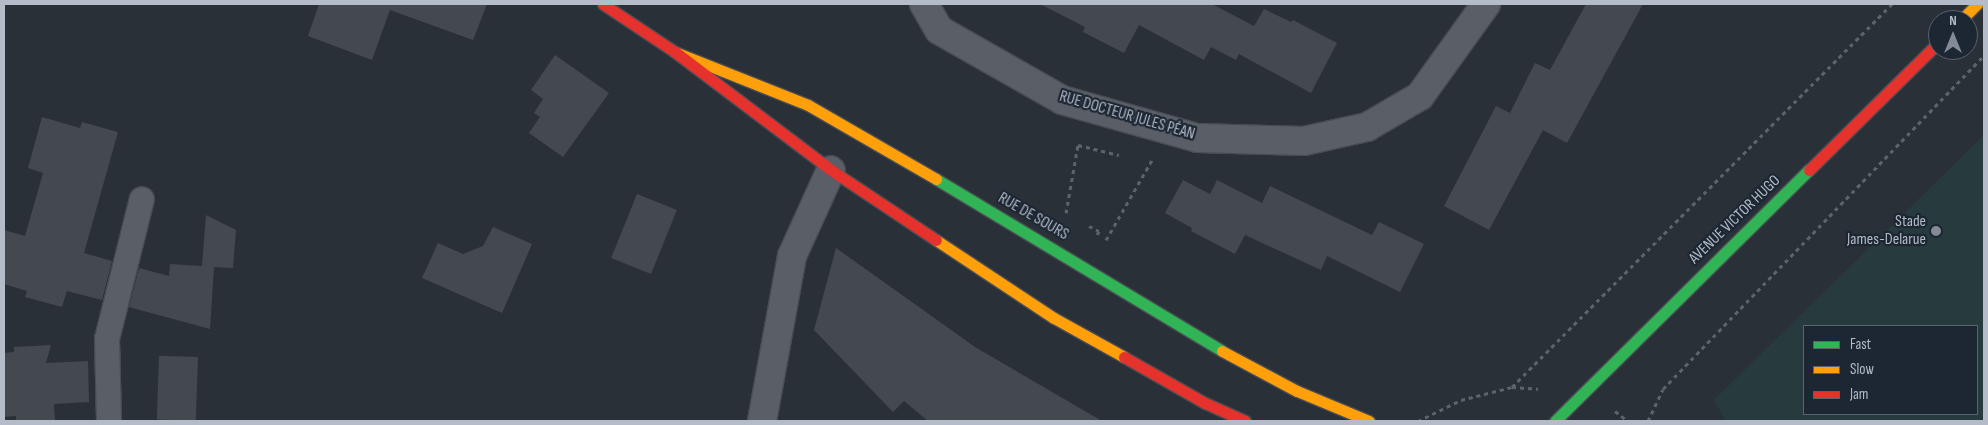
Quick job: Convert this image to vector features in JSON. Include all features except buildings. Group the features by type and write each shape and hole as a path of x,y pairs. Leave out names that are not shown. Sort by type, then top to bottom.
{"main road":[{"name":"RUE DE SOURS","path":"603,4 675,52 831,170 1054,318 1205,403 1245,421"},
{"name":"RUE DE SOURS","path":"675,52 808,105 1088,268 1189,333 1298,391 1369,421"},
{"name":"AVENUE VICTOR HUGO","path":"1555,421 1928,53"}],"street":[{"name":"RUE DOCTEUR JULES PÉAN","path":"924,4 939,30 1062,100 1197,138 1304,142 1367,127 1420,96 1486,4"},
{"path":"762,421 792,256 831,170"}],"lane":[{"path":"109,421 107,339 142,199"}],"path":[{"path":"1418,421 1461,400 1512,387 1892,4"},
{"path":"1648,421 1663,389 1984,56"},
{"path":"1113,227 1169,130"},
{"path":"1074,218 1065,213 1078,145 1124,156"},
{"path":"1142,160 1151,162"},
{"path":"1082,222 1099,231 1091,247 1100,251 1088,268"},
{"path":"1613,410 1628,421"}],"green space":[{"name":"Stade James-Delarue","path":"1984,135 1984,421 1726,421 1714,400"}],"traffic: fast":[{"path":"1555,421 1809,170"},
{"path":"936,179 1222,351"}],"traffic: slow":[{"path":"1971,10 1977,4"},
{"path":"675,52 808,105 936,179"},
{"path":"936,240 1054,318 1124,357"},
{"path":"1222,351 1297,391 1369,421"}],"traffic: jam":[{"path":"603,4 675,52 831,170 936,240"},
{"path":"1809,170 1928,53"},
{"path":"1124,357 1205,403 1245,421"}],"place":[{"name":"Stade James-Delarue","path":"1936,231"}]}
